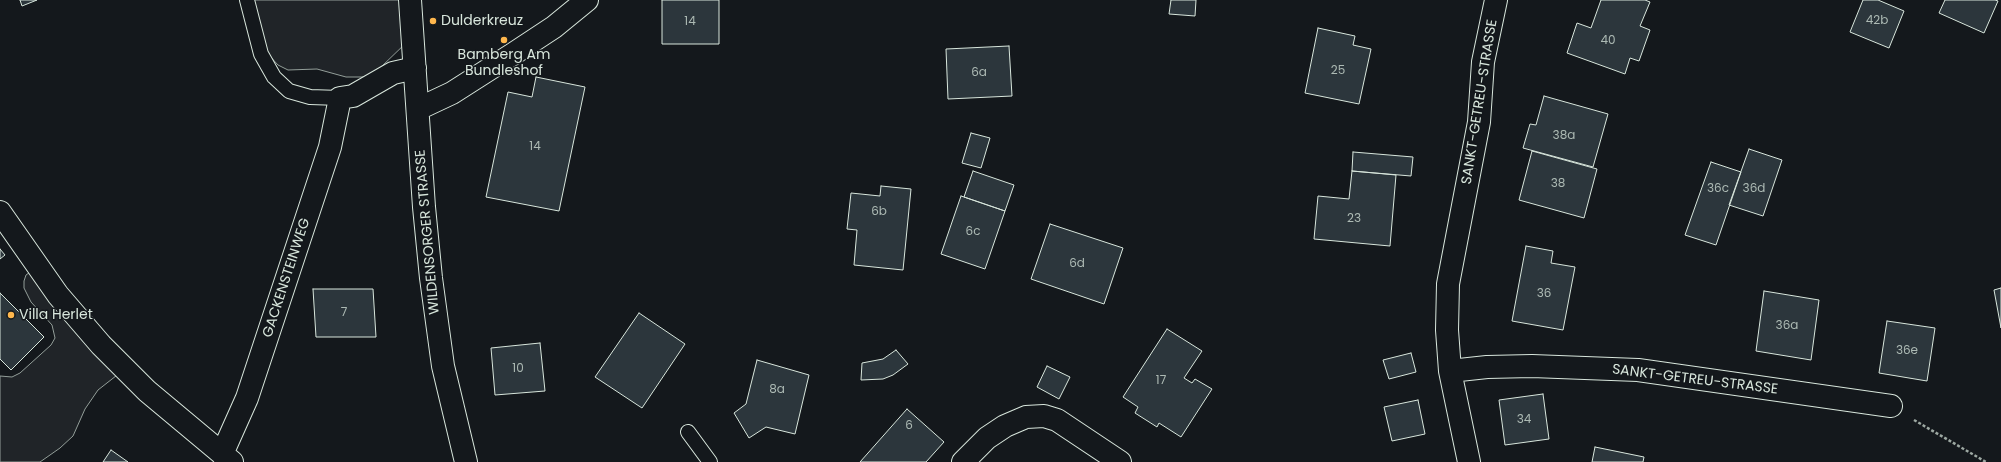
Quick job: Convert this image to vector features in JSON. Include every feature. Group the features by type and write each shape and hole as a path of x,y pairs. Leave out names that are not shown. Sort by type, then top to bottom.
{"street":[{"name":"WILDENSORGER STRASSE","path":"410,0 424,207 443,366 466,462"},
{"path":"418,109 452,94 554,27 587,0"},
{"name":"SANKT-GETREU-STRASSE","path":"1469,462 1450,371 1447,330 1448,284 1479,122 1483,62 1496,0"},
{"path":"340,98 353,96 393,73 415,68"},
{"name":"GACKENSTEINWEG","path":"227,458 330,147 340,98"},
{"path":"0,212 58,295 101,346 147,391 227,458"},
{"name":"SANKT-GETREU-STRASSE","path":"1450,371 1487,367 1532,366 1638,370 1891,406"},
{"path":"963,462 987,438 1004,426 1026,416 1044,416 1057,420 1120,462"}],"lane":[{"path":"247,0 261,54 274,77 289,91 310,97 340,98"},
{"path":"688,432 710,462"}],"path":[{"path":"1891,406 1986,462"}],"shaded area":[{"path":"252,0 404,0 408,41 380,68 365,77 346,77 317,69 288,70 278,65 266,52"},
{"path":"33,270 121,372 98,390 85,409 73,436 60,448 40,462 0,462 0,376 12,377 20,373 51,345 55,338 52,325 31,302 24,288 26,275"}],"building":[{"path":"20,0 37,0 22,6"},
{"path":"662,0 719,0 719,44 662,44"},
{"path":"1171,0 1196,0 1195,16 1169,14"},
{"path":"1601,0 1645,0 1650,2 1640,26 1650,30 1639,61 1630,58 1625,74 1567,53 1577,23 1591,28"},
{"path":"1863,0 1878,0 1904,11 1889,48 1850,32"},
{"path":"1945,0 1998,1 1984,33 1939,13"},
{"path":"1318,28 1355,36 1353,45 1371,49 1359,104 1305,93"},
{"path":"1009,46 1012,96 948,99 946,49"},
{"path":"536,77 585,87 559,211 486,197 508,92 532,97"},
{"path":"1544,96 1608,114 1593,167 1523,148 1530,124 1536,125"},
{"path":"971,133 990,138 981,168 962,163"},
{"path":"1749,149 1782,160 1763,216 1729,205"},
{"path":"1532,151 1597,169 1584,218 1519,200"},
{"path":"1353,152 1413,157 1411,176 1352,171"},
{"path":"1711,162 1741,172 1716,245 1685,235"},
{"path":"973,171 1014,185 1005,211 964,197"},
{"path":"1352,171 1396,175 1390,246 1314,239 1318,196 1349,199"},
{"path":"881,186 911,189 903,270 854,265 857,230 847,229 851,193 880,196"},
{"path":"961,196 1005,211 985,269 941,254"},
{"path":"1050,224 1123,248 1104,304 1031,279"},
{"path":"1526,246 1553,251 1551,263 1575,267 1563,330 1512,321"},
{"path":"0,249 5,255 0,259"},
{"path":"2001,288 2001,328 1994,290"},
{"path":"313,289 373,289 376,337 316,337"},
{"path":"1764,291 1819,300 1811,360 1756,351"},
{"name":"Villa Herlet","path":"0,293 44,337 11,370 0,359"},
{"path":"639,313 685,344 642,408 595,377"},
{"path":"1887,321 1935,328 1927,381 1879,373"},
{"path":"1167,329 1202,351 1184,378 1192,383 1195,379 1212,389 1181,437 1159,423 1157,427 1135,413 1138,407 1123,397"},
{"path":"540,343 545,391 495,395 491,348"},
{"path":"896,350 908,364 893,375 883,379 861,380 862,363 883,359"},
{"path":"1411,353 1416,372 1389,379 1383,360"},
{"path":"757,360 809,375 795,434 766,427 749,438 734,413 746,404"},
{"path":"1047,366 1070,377 1059,399 1037,387"},
{"path":"1543,394 1549,439 1505,445 1499,400"},
{"path":"1418,400 1425,434 1392,441 1384,407"},
{"path":"907,409 944,442 926,462 860,462"},
{"path":"1595,447 1644,457 1643,462 1592,462"},
{"path":"111,450 128,462 103,462"}],"place":[{"name":"Dulderkreuz","path":"433,21"},
{"name":"Bamberg Am Bundleshof","path":"504,40"},
{"name":"Villa Herlet","path":"11,315"}]}
